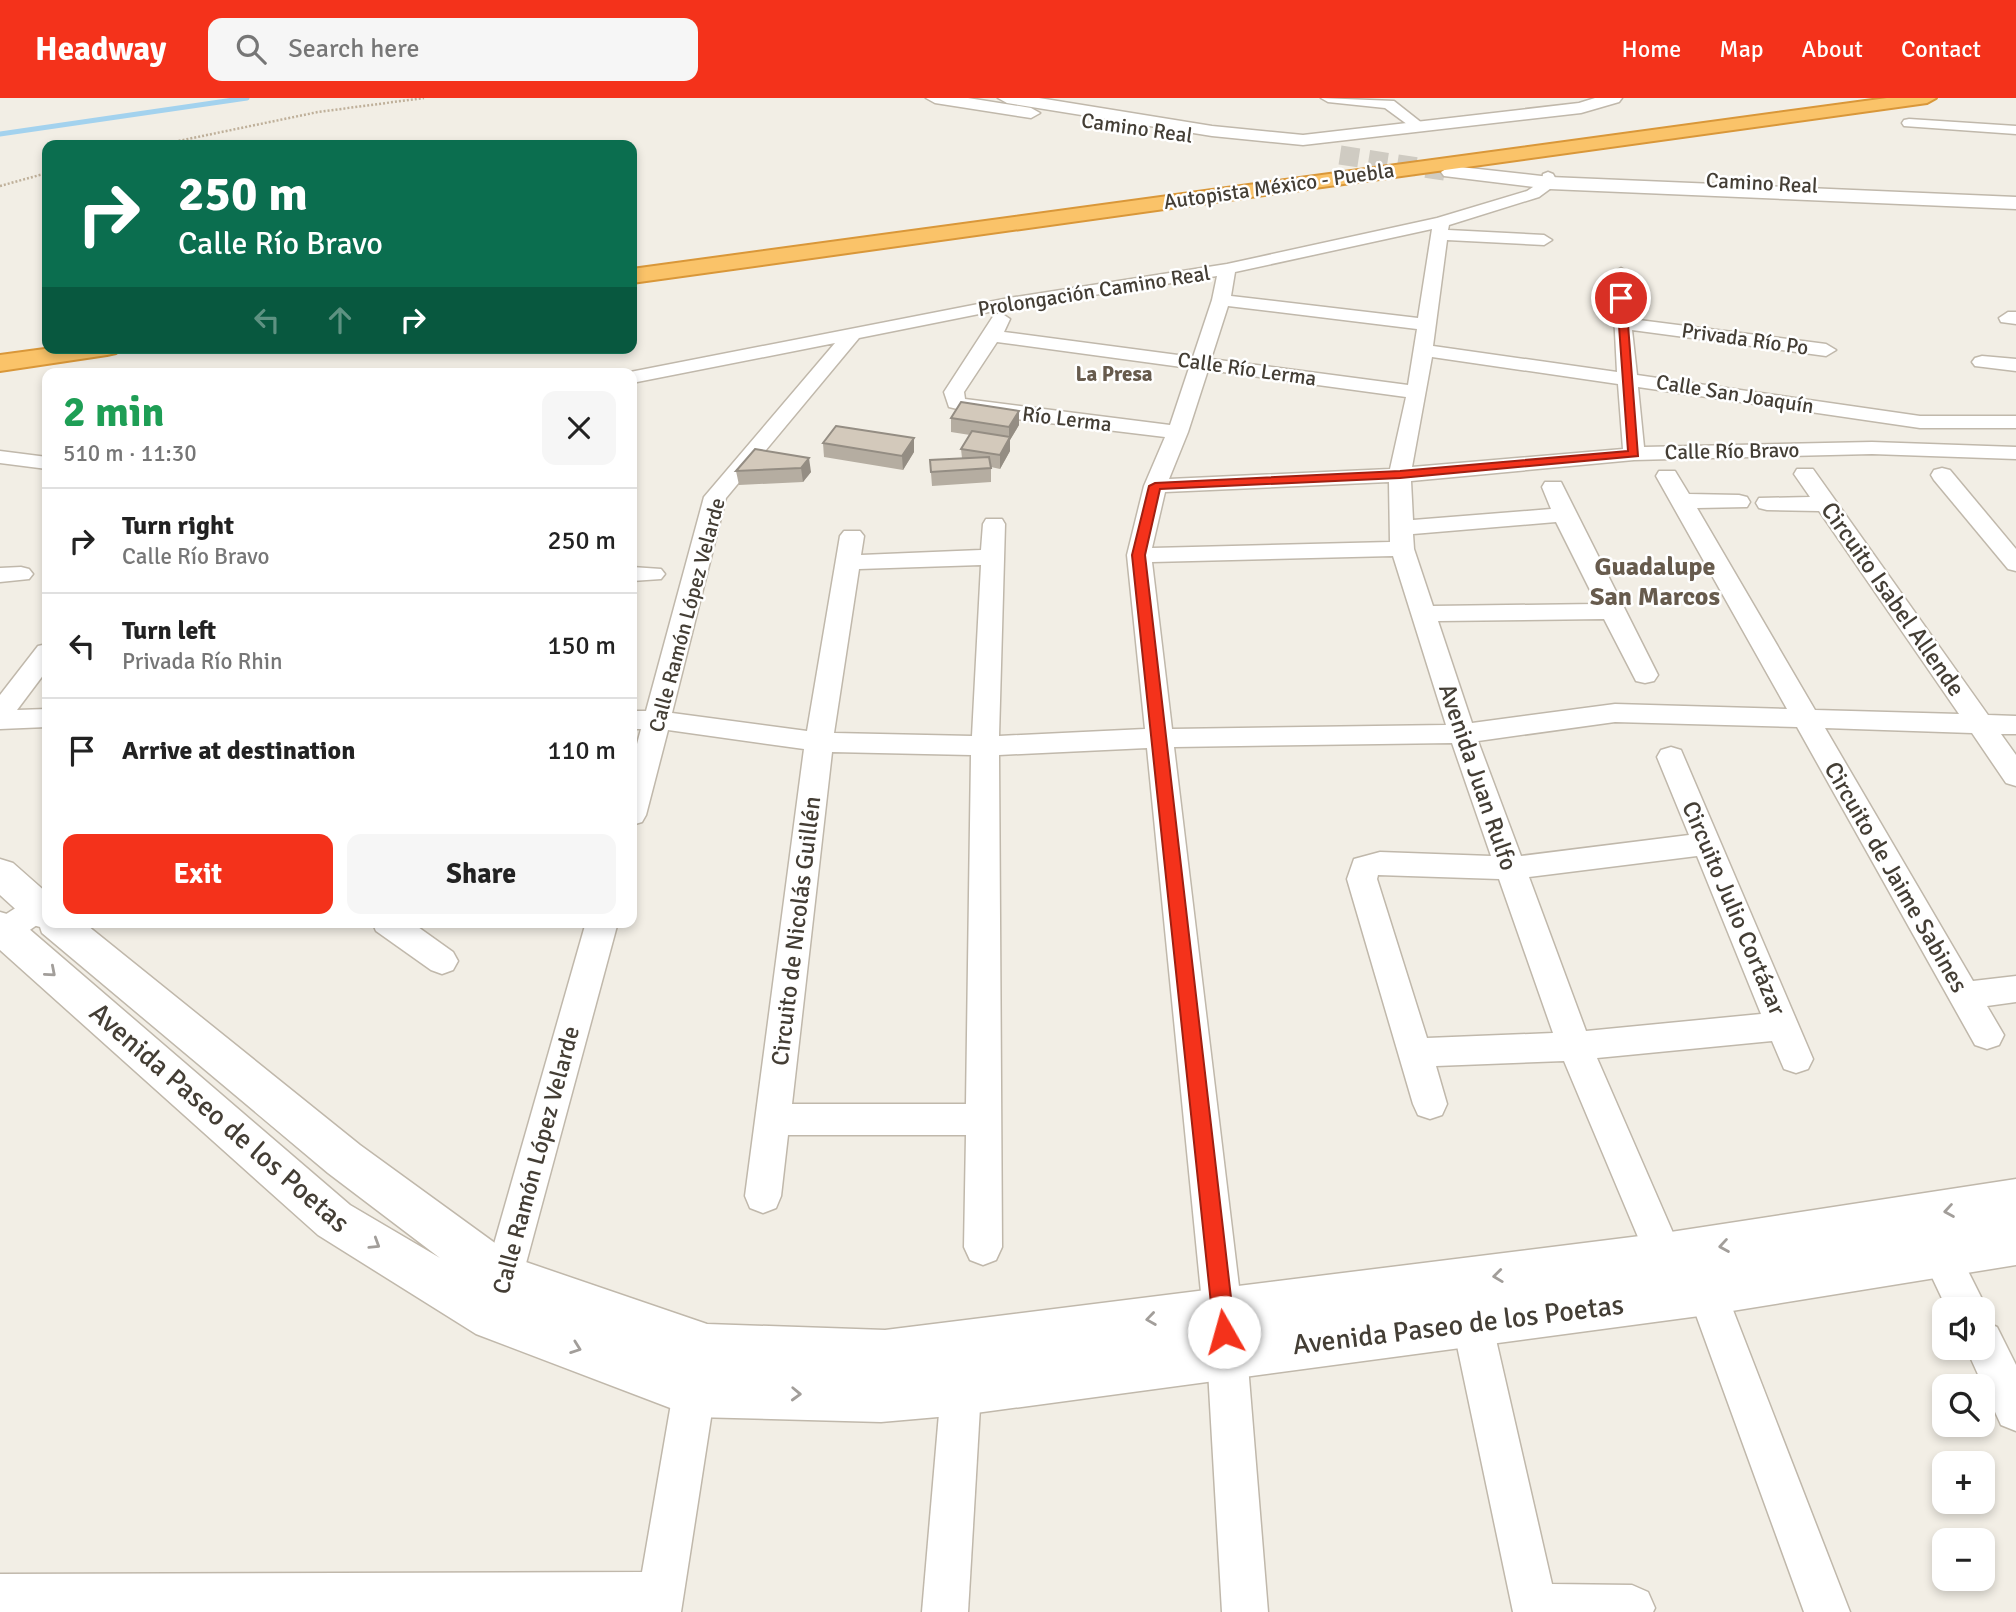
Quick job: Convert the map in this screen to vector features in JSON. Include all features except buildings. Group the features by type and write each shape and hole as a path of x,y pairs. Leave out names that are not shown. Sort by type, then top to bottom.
{"highway":[{"name":"Autopista México - Puebla","path":"637,260 1828,98"},
{"name":"Autopista México - Puebla","path":"637,275 1927,98"},
{"path":"0,344 42,339"},
{"path":"0,363 64,354"}],"street":[{"name":"Camino Real","path":"935,98 1103,124 1340,155"},
{"path":"1007,98 1270,138 1303,140 1581,107 1612,99"},
{"path":"1328,98 1388,104 1420,127"},
{"path":"1909,123 2016,130"},
{"name":"Camino Real","path":"1451,172 1509,179 2016,195"},
{"name":"Prolongación Camino Real","path":"637,376 1009,303 1227,269 1441,229 1533,194 1549,180"},
{"name":"Camino Real","path":"1873,192 2016,203"},
{"path":"1441,229 1544,240"},
{"name":"Avenida Juan Rulfo","path":"1441,229 1418,392 1400,475 1402,539 1422,614 1462,734 1576,1046 1664,1255 1707,1292"},
{"path":"1227,269 1221,300 1178,432 1155,486 1139,555 1224,1332 1245,1612"},
{"path":"1621,273 1622,323 1634,454"},
{"path":"1221,300 1428,325"},
{"path":"992,336 1009,303"},
{"name":"Privada Río Po","path":"1622,323 1826,350"},
{"name":"Calle Ramón López Velarde","path":"637,778 645,720 715,497 852,335"},
{"name":"Calle Río Lerma","path":"992,336 1418,392"},
{"name":"Río Lerma","path":"992,336 954,392 956,403 982,409 1178,432"},
{"name":"Calle San Joaquín","path":"1424,350 1920,422"},
{"path":"1982,362 2016,365"},
{"path":"1920,422 1972,451"},
{"path":"1872,448 1920,422 2012,427"},
{"name":"Calle Río Bravo","path":"1155,486 1400,475 1634,454 1872,448 2016,453"},
{"path":"0,457 42,462"},
{"name":"Circuito Isabel Allende","path":"1805,474 2016,776"},
{"path":"1942,475 2016,564"},
{"path":"1667,476 1805,718"},
{"path":"1553,487 1564,515 1645,675"},
{"path":"1683,501 1739,502"},
{"path":"1768,503 1827,504"},
{"path":"1139,555 1402,539 1564,515"},
{"path":"983,1247 985,746 994,524"},
{"name":"Circuito de Nicolás Guillén","path":"763,1196 819,742 852,536"},
{"path":"849,562 993,557"},
{"path":"1422,614 1613,611"},
{"path":"0,717 42,659"},
{"path":"645,720 819,742 985,746 1157,738 1462,734 1615,713 2016,725"},
{"path":"0,717 42,718"},
{"name":"Circuito de Jaime Sabines","path":"1805,718 1987,1035"},
{"name":"Circuito Julio Cortázar","path":"1671,758 1796,1059"},
{"path":"1430,1104 1362,879 1365,867 1380,863 1511,869 1706,844"},
{"name":"Avenida Paseo de los Poetas","path":"0,873 25,923 334,1220 694,1392 881,1397 961,1390 1224,1332 1664,1255 2016,1200"},
{"path":"399,928 442,961"},
{"name":"Calle Ramón López Velarde","path":"498,1297 600,928"},
{"path":"1963,995 2016,989"},
{"path":"1415,1053 1576,1046 1783,1026"},
{"path":"773,1119 983,1120"},
{"name":"Avenida Paseo de los Poetas","path":"498,1297 707,1349 885,1355 1224,1332 1472,1322 1707,1292 2016,1243"},
{"path":"1940,1254 1961,1297"},
{"path":"1707,1292 1827,1612"},
{"path":"1472,1322 1535,1609 1632,1608"},
{"path":"1992,1360 2016,1410"},
{"path":"945,1612 961,1390"},
{"path":"0,1597 660,1603 694,1392"}],"path":[{"path":"183,140 318,112 424,98"},
{"path":"0,186 42,174"}],"waterway":[{"path":"0,134 247,98"}],"tunnel":[{"path":"1340,155 1450,172"}],"district":[{"name":"La Presa","path":"1114,374"},
{"name":"Guadalupe San Marcos","path":"1655,581"}],"route":[{"path":"1224,1332 1139,555 1155,486 1400,475 1634,454 1621,298"}]}
